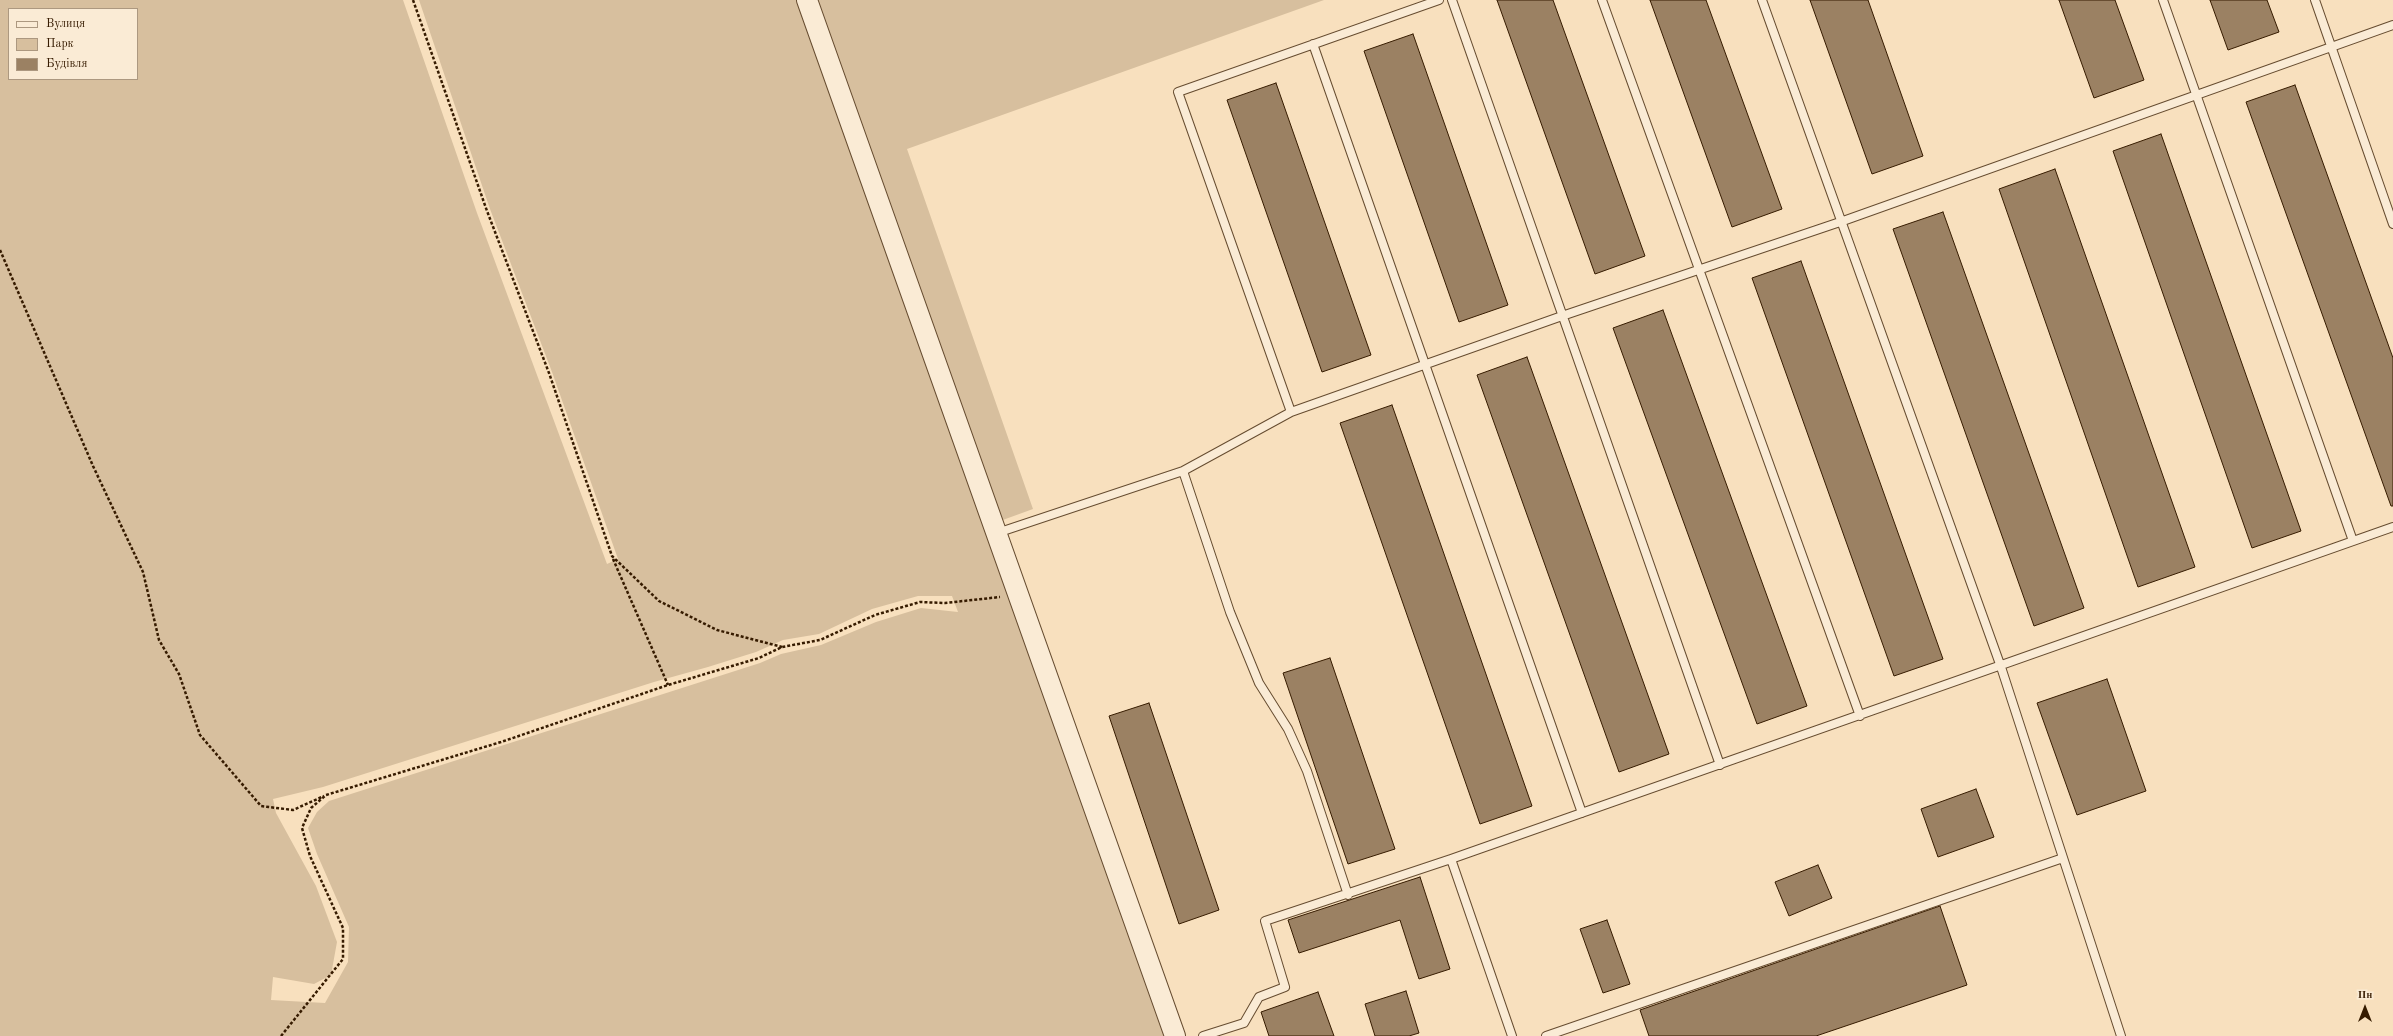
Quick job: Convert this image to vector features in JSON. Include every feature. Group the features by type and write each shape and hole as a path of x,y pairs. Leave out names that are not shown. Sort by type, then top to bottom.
{"street":[{"path":"807,0 1176,1036"}],"lane":[{"path":"1291,412 1178,92 1439,0"},
{"path":"1452,0 1720,765"},
{"path":"1602,0 1698,270 1860,716"},
{"path":"1762,0 1843,221 2001,667 2121,1036"},
{"path":"2163,0 2353,541"},
{"path":"2315,0 2393,224"},
{"path":"997,533 1183,471 1291,412 1562,316 1843,221 2393,25"},
{"path":"1314,44 1582,813"},
{"path":"1183,471 1230,612 1259,683 1288,730 1307,771 1348,895"},
{"path":"1203,1036 1244,1023 1260,997 1285,988 1266,921 1348,895 2001,667 2393,527"},
{"path":"1546,1036 2063,858"},
{"path":"1451,859 1512,1036"}],"path":[{"path":"413,0 487,211 548,373 612,556 668,685"},
{"path":"0,250 90,458 143,572 159,640 179,674 200,735 261,806 293,810 326,795 501,742 668,685 759,658 782,647 820,640 875,614 920,602 945,603 1018,594"},
{"path":"612,556 659,601 717,630 782,647"},
{"path":"281,1036 343,959 343,928 310,856 302,828 311,808 326,795"}],"green space":[{"path":"0,0 403,0 477,213 607,564 618,559 552,372 490,209 419,0 801,0 1165,1036 0,1036","holes":["918,596 952,596 958,612 921,608 876,622 821,645 781,654 760,663 329,801 317,812 308,828 317,854 349,927 348,962 325,1003 271,1000 273,977 314,984 331,975 337,942 316,886 276,813 273,799 323,787 654,682 708,667 756,652 783,640 819,634 872,609"]},
{"path":"816,0 1324,0 907,149 1033,509 1000,521"}],"building":[{"path":"1497,0 1553,0 1645,256 1595,274"},
{"path":"1650,0 1706,0 1782,209 1732,227"},
{"path":"1810,0 1868,0 1923,156 1872,174"},
{"path":"2059,0 2115,0 2144,80 2094,98"},
{"path":"2210,0 2267,0 2279,32 2228,50"},
{"path":"1413,34 1508,305 1459,322 1364,51"},
{"path":"1276,83 1371,355 1322,372 1227,100"},
{"path":"2295,85 2393,358 2393,506 2391,506 2246,102"},
{"path":"2161,134 2301,531 2252,548 2113,151"},
{"path":"2055,169 2195,567 2138,587 1999,189"},
{"path":"1943,212 2084,608 2034,626 1893,229"},
{"path":"1801,261 1943,659 1894,676 1752,278"},
{"path":"1663,310 1807,706 1757,724 1613,328"},
{"path":"1527,357 1669,754 1619,772 1477,375"},
{"path":"1392,405 1532,806 1480,824 1340,423"},
{"path":"1330,658 1395,849 1348,864 1283,673"},
{"path":"2107,679 2146,791 2077,815 2037,703"},
{"path":"1149,703 1219,910 1179,924 1109,716"},
{"path":"1976,789 1994,837 1938,857 1921,809"},
{"path":"1818,865 1832,898 1789,916 1775,882"},
{"path":"1420,877 1450,969 1419,979 1400,920 1299,953 1288,920"},
{"path":"1940,906 1967,985 1816,1036 1649,1036 1640,1010"},
{"path":"1607,920 1630,984 1603,993 1580,929"},
{"path":"1406,991 1419,1033 1409,1036 1375,1036 1365,1004"},
{"path":"1318,992 1334,1036 1269,1036 1261,1012"}]}
